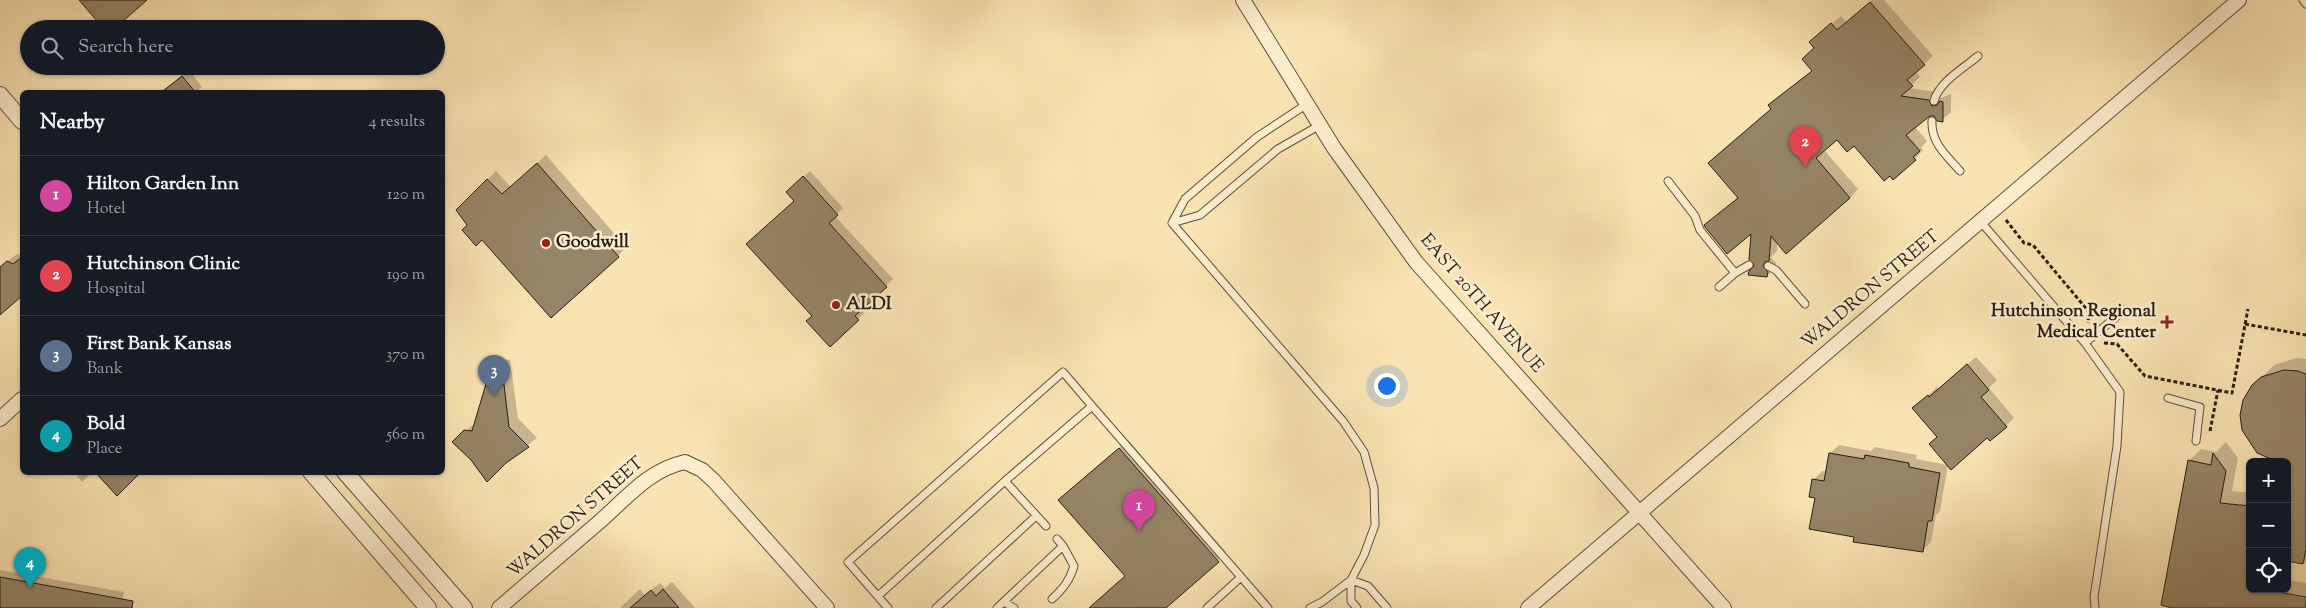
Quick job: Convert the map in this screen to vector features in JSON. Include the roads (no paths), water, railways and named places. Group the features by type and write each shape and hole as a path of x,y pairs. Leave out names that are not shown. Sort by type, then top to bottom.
{"street":[{"name":"EAST 20TH AVENUE","path":"1242,0 1334,148 1416,262 1724,608"},
{"name":"WALDRON STREET","path":"1528,608 2239,0"},
{"path":"0,95 20,118"},
{"path":"0,418 20,401"},
{"name":"WALDRON STREET","path":"499,608 609,514 638,486 658,471 685,462 702,470 714,481 827,608"},
{"path":"314,475 428,608"},
{"path":"348,475 464,608"}],"lane":[{"path":"2303,0 2306,4"},
{"path":"1934,101 1935,95 1945,84 1978,56"},
{"path":"1172,223 1185,199 1257,137 1307,104"},
{"path":"1932,121 1932,132 1935,142 1960,171"},
{"path":"1172,223 1200,215 1278,149 1320,126"},
{"path":"1668,181 1695,216 1700,230 1735,273"},
{"path":"1981,222 2085,343 2120,392 2117,446 2094,597 2095,608"},
{"path":"1172,223 1343,421 1364,452 1374,488 1375,525 1364,555 1351,580 1322,602 1310,608"},
{"path":"1719,287 1735,273 1749,265"},
{"path":"1768,266 1776,270 1805,304"},
{"path":"2085,343 2124,310"},
{"path":"888,608 848,562 1062,372 1268,608"},
{"path":"2168,398 2200,407 2196,441"},
{"path":"878,596 1005,481 1092,406"},
{"path":"1005,481 1046,526"},
{"path":"936,608 1036,516"},
{"path":"1052,600 1063,589 1071,576 1074,566 1057,539"},
{"path":"997,608 1063,546"},
{"path":"1207,608 1241,577"},
{"path":"1351,580 1351,601 1357,608"},
{"path":"1351,580 1368,586 1387,608"},
{"path":"1004,602 1014,608"}],"place":[{"name":"Hutchinson Clinic","path":"1805,167"},
{"name":"Goodwill","path":"546,243"},
{"name":"ALDI","path":"836,305"},
{"name":"Hutchinson Regional Medical Center","path":"2167,322"},
{"name":"First Bank Kansas","path":"494,396"},
{"name":"Hilton Garden Inn","path":"1139,531"},
{"name":"Bold","path":"30,588"}]}
